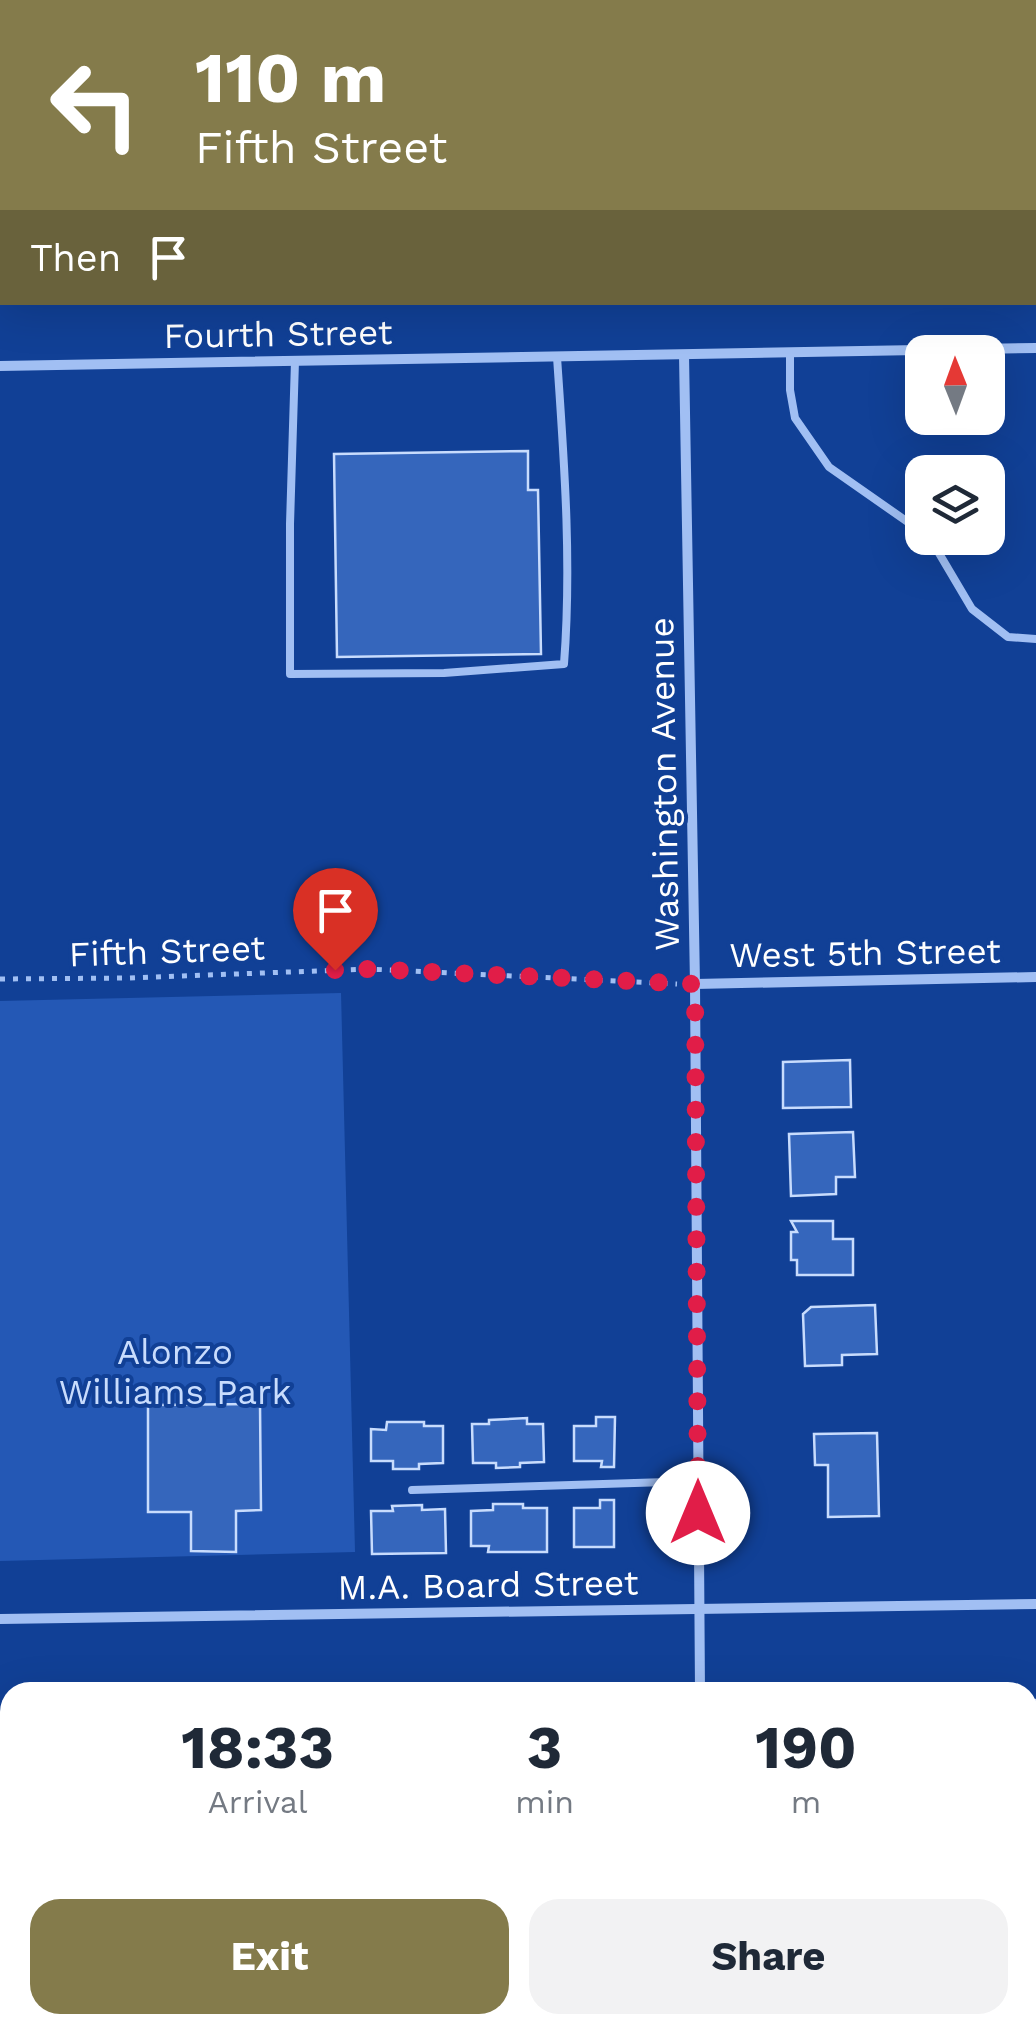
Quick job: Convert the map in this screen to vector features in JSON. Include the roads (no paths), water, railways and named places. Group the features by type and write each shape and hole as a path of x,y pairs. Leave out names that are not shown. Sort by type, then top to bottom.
{"street":[{"name":"Fourth Street","path":"0,366 1036,348"},
{"name":"Washington Avenue","path":"684,355 695,984 700,1682"},
{"name":"West 5th Street","path":"695,984 1036,977"},
{"name":"M.A. Board Street","path":"0,1619 1036,1604"}],"lane":[{"path":"790,353 795,418 829,467 905,520"},
{"path":"295,361 290,674 444,673 564,664 566,477 557,357"},
{"path":"940,555 972,609 1008,637 1036,638"},
{"path":"412,1490 698,1481"}],"park label":[{"name":"Alonzo Williams Park","path":"175,1372"}]}
